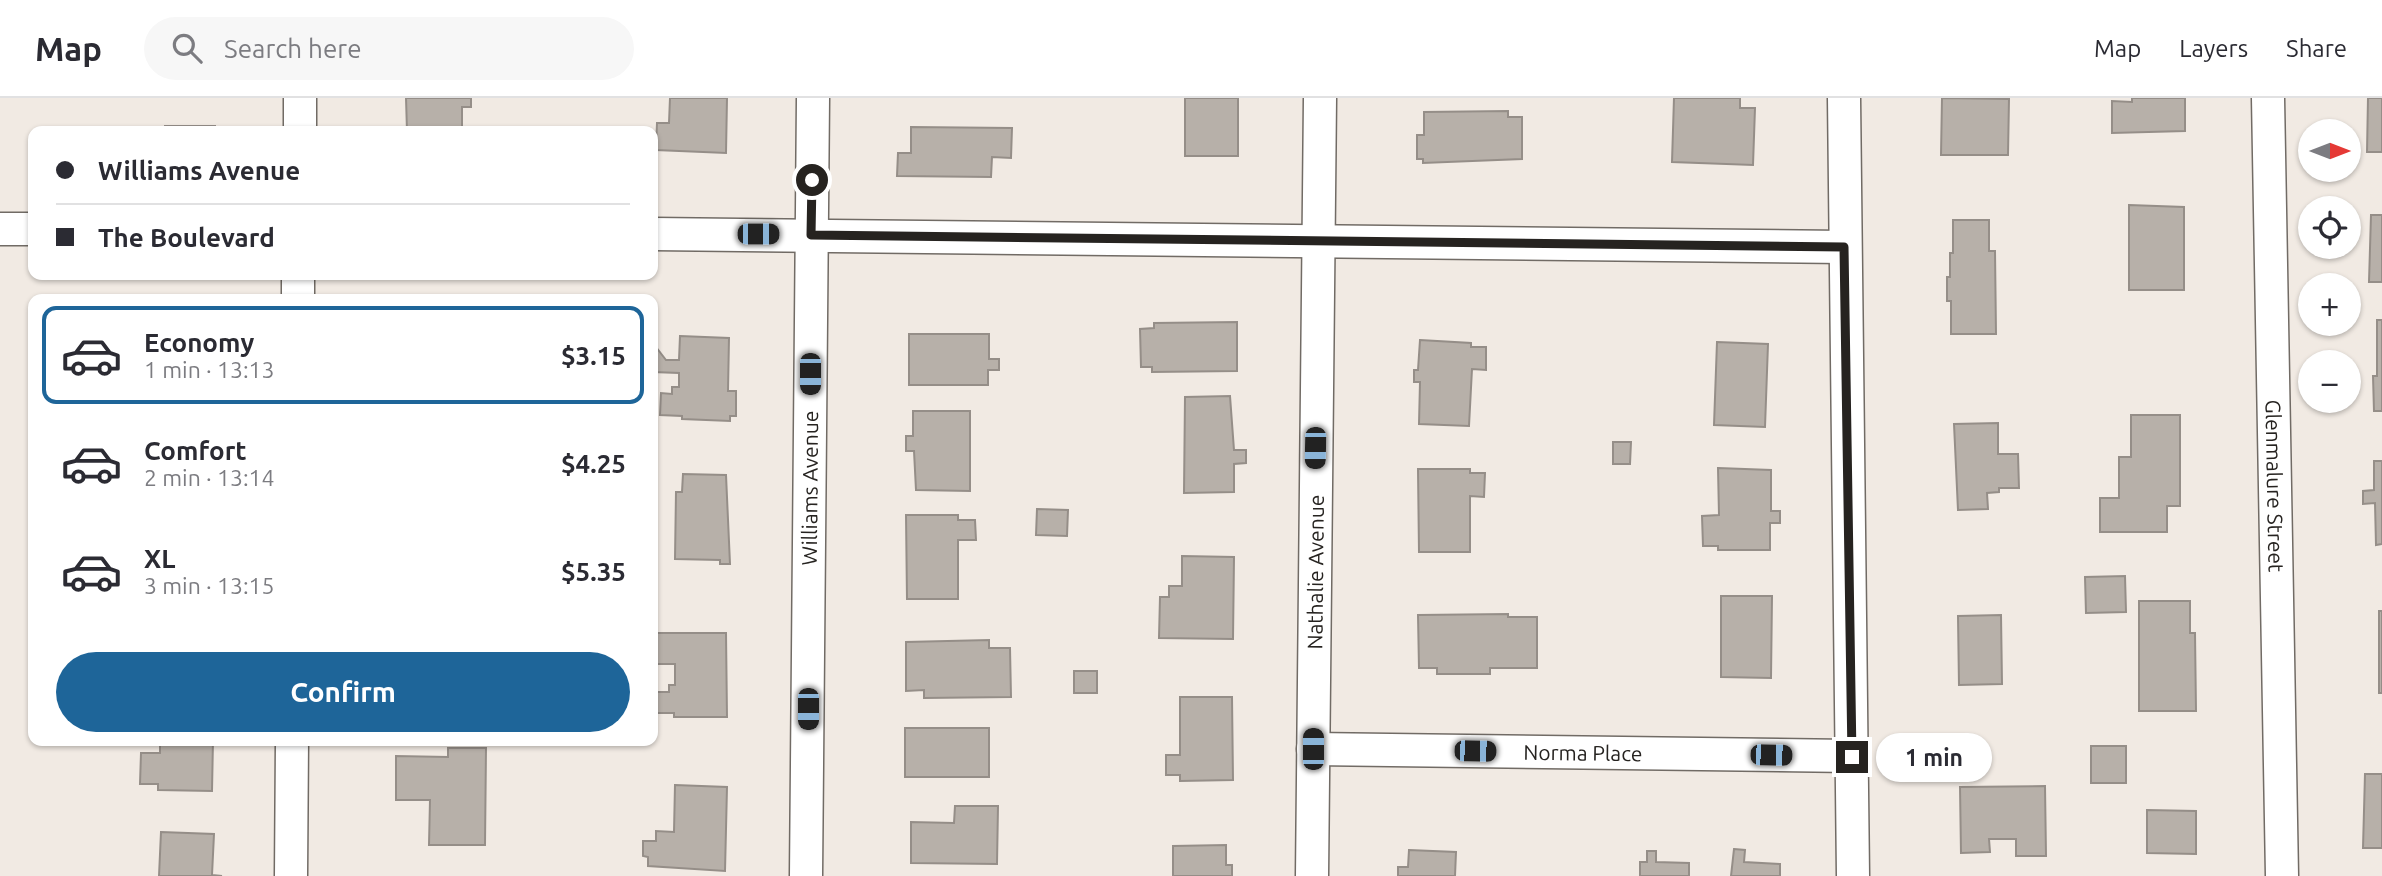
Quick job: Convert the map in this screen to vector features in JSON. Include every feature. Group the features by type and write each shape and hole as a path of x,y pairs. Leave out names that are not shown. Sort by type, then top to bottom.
{"street":[{"path":"300,98 300,126"},
{"name":"Williams Avenue","path":"806,876 813,98"},
{"name":"Nathalie Avenue","path":"1312,876 1320,98"},
{"path":"1844,98 1853,876"},
{"name":"Glenmalure Street","path":"2268,98 2282,876"},
{"path":"0,229 28,229"},
{"path":"658,234 1317,239 1844,247"},
{"path":"291,876 292,746"},
{"name":"Norma Place","path":"1313,749 1852,757"}],"building":[{"path":"406,98 471,98 471,107 462,107 462,126 407,126"},
{"path":"670,98 727,98 726,153 658,150 657,123 669,123"},
{"path":"1185,98 1238,98 1238,156 1185,156"},
{"path":"1674,98 1740,98 1740,108 1755,108 1753,165 1672,162"},
{"path":"1942,98 2009,99 2008,155 1941,155"},
{"path":"2132,98 2185,98 2185,131 2112,133 2112,101 2132,102"},
{"path":"2368,98 2382,98 2382,152 2367,152"},
{"path":"1508,111 1508,117 1522,117 1522,159 1423,163 1423,159 1417,159 1417,135 1424,135 1424,112"},
{"path":"911,127 1012,128 1011,158 992,157 991,177 897,176 898,153 911,153"},
{"path":"2129,205 2184,207 2184,290 2129,290"},
{"path":"2371,215 2382,215 2382,282 2369,282"},
{"path":"1953,220 1989,220 1989,251 1995,251 1996,334 1951,334 1951,301 1947,301 1947,277 1950,277 1950,253 1953,253"},
{"path":"2377,320 2382,320 2382,411 2374,411 2373,376 2377,376"},
{"path":"1237,322 1237,371 1152,372 1152,367 1141,367 1140,329 1154,328 1154,323"},
{"path":"909,334 989,334 989,359 999,359 999,370 988,370 988,385 909,385"},
{"path":"680,336 729,338 728,391 736,391 736,416 730,416 730,421 682,419 682,416 660,415 661,393 672,394 672,387 679,387 679,373 658,372 658,350 666,360 679,360"},
{"path":"1420,340 1471,343 1471,347 1486,347 1486,370 1472,369 1469,426 1419,424 1420,382 1414,382 1414,370 1418,370"},
{"path":"1717,342 1768,344 1765,427 1714,425"},
{"path":"1230,396 1234,450 1246,450 1246,463 1234,464 1234,492 1184,493 1185,397"},
{"path":"913,411 970,411 970,491 916,490 914,451 906,451 906,436 913,436"},
{"path":"2131,415 2180,415 2180,506 2167,506 2167,532 2100,532 2100,498 2119,498 2119,457 2131,457"},
{"path":"1998,423 1998,454 2018,454 2019,488 1999,488 1999,492 1987,493 1988,509 1958,510 1954,424"},
{"path":"1613,442 1631,442 1630,464 1613,464"},
{"path":"2374,461 2382,461 2382,544 2376,545 2375,503 2363,504 2363,491 2374,490"},
{"path":"1718,468 1771,470 1771,511 1780,511 1780,523 1770,523 1770,550 1718,550 1718,546 1703,546 1702,516 1719,515"},
{"path":"1418,469 1470,469 1470,473 1485,473 1484,497 1470,496 1470,552 1419,552"},
{"path":"683,474 726,475 730,564 720,564 720,560 675,559 676,492 682,492"},
{"path":"1037,509 1068,510 1067,536 1036,535"},
{"path":"906,515 958,515 958,520 975,520 976,540 958,540 958,599 907,599"},
{"path":"1182,556 1234,557 1233,639 1159,638 1160,597 1169,597 1169,586 1182,586"},
{"path":"2125,576 2126,612 2086,613 2085,577"},
{"path":"1721,596 1772,596 1771,678 1721,677"},
{"path":"2139,601 2190,601 2190,633 2195,633 2196,711 2139,711"},
{"path":"2379,611 2382,611 2382,693 2379,693"},
{"path":"1508,614 1508,617 1537,617 1537,668 1490,668 1490,674 1437,674 1437,668 1419,668 1418,615"},
{"path":"2001,615 2002,684 1959,685 1958,616"},
{"path":"658,633 726,633 727,717 674,717 674,713 658,713 658,692 669,692 669,685 675,685 675,664 658,664"},
{"path":"989,640 989,648 1010,648 1011,697 924,698 924,690 906,691 906,642"},
{"path":"1074,671 1097,671 1097,693 1074,693"},
{"path":"1180,697 1232,697 1233,780 1180,781 1180,775 1166,775 1166,755 1180,755"},
{"path":"905,728 989,728 989,777 905,777"},
{"path":"160,746 213,746 212,791 158,790 158,784 140,784 141,753 160,753"},
{"path":"2091,746 2126,746 2126,783 2091,783"},
{"path":"448,748 486,748 485,845 429,845 430,800 396,800 396,756 448,757"},
{"path":"2365,774 2382,774 2382,848 2363,848"},
{"path":"675,785 727,787 725,871 648,866 648,857 643,856 643,841 656,841 656,831 674,832"},
{"path":"2045,786 2046,856 2016,856 2016,839 1989,839 1990,852 1961,853 1960,787"},
{"path":"955,806 998,806 997,864 911,863 911,822 954,823"},
{"path":"2147,810 2196,811 2196,854 2147,853"},
{"path":"161,832 214,834 212,875 222,876 159,876"},
{"path":"1226,845 1226,865 1232,865 1232,876 1173,876 1173,846"},
{"path":"1734,849 1745,850 1744,862 1780,864 1780,876 1731,876"},
{"path":"1409,850 1456,852 1455,876 1398,876 1398,867 1408,867"},
{"path":"1647,851 1656,851 1656,862 1689,863 1689,876 1640,876 1640,862 1647,862"}],"route":[{"path":"812,180 811,235 1844,247 1852,757"}]}
